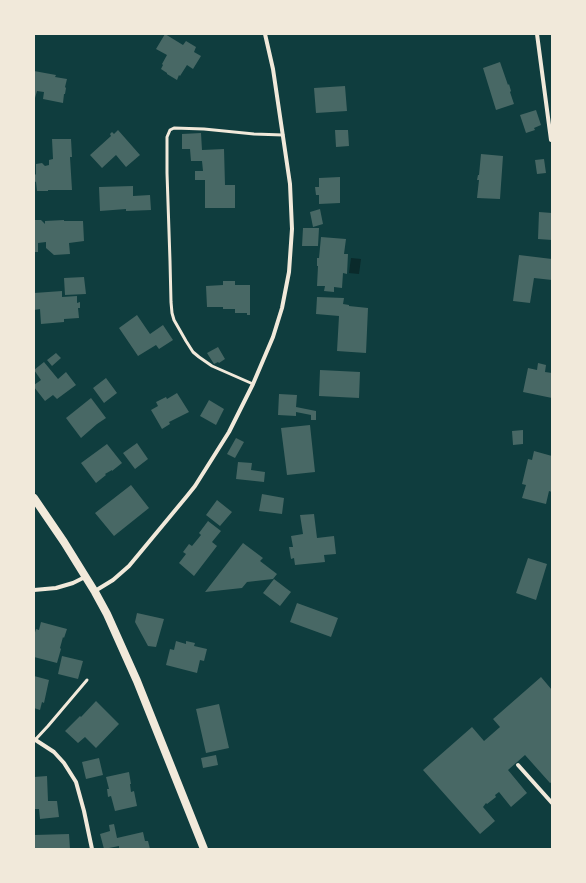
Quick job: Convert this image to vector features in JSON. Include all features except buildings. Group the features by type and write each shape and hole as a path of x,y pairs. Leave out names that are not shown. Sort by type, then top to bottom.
{"main road":[{"path":"34,498 86,577 106,614 132,668 204,849"}],"street":[{"path":"95,592 113,580 129,566 187,496 229,432 253,384 273,337 282,308 289,272 292,229 290,184 273,69 265,34"},
{"path":"537,34 551,140"},
{"path":"34,590 56,588 86,577"},
{"path":"34,739 54,752 64,763 76,782 92,849"},
{"path":"518,764 552,803"}],"lane":[{"path":"253,384 212,366 199,357 193,352 174,320 171,302 166,173 168,137 170,130 174,128 283,135"},
{"path":"34,739 48,726 87,680"}],"water":[{"path":"351,258 361,259 359,274 349,273"}]}
